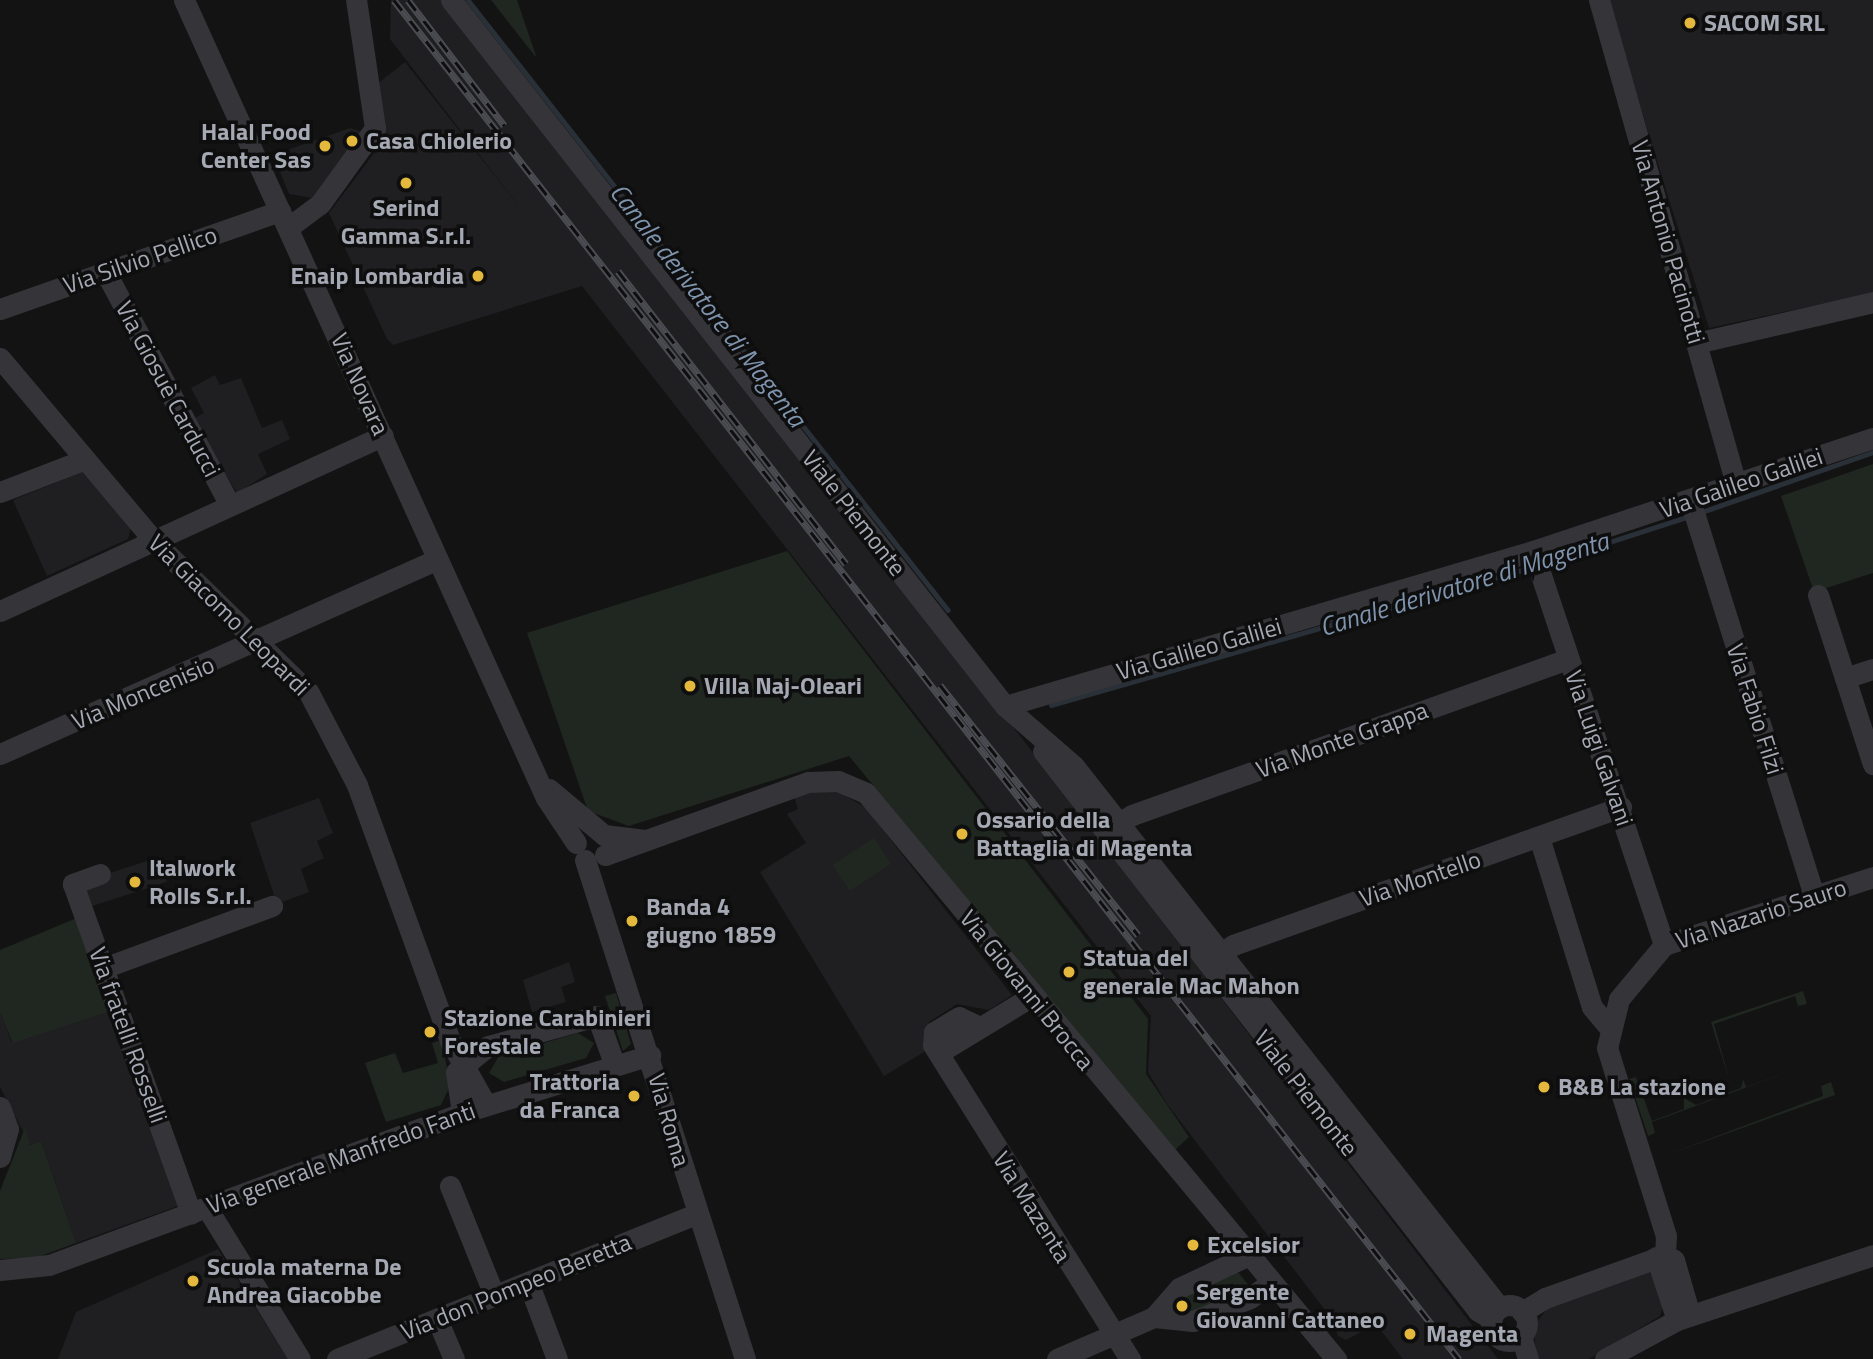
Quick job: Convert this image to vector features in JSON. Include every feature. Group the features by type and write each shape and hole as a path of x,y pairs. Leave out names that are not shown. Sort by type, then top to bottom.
{"street":[{"name":"Via Novara","path":"184,0 533,769 593,852"},
{"name":"Via Silvio Pellico","path":"0,309 106,273 285,219 320,204 375,128 356,0"},
{"name":"Viale Piemonte","path":"451,0 1005,706 1025,727 1074,766 1110,828 1478,1311 1496,1313 1494,1334 1514,1345"},
{"name":"Via Antonio Pacinotti","path":"1599,0 1736,484"},
{"name":"Via Giosuè Carducci","path":"106,273 230,505"},
{"path":"1696,342 1873,302"},
{"name":"Via Giacomo Leopardi","path":"0,358 83,460 154,541 309,693 357,785 463,1062 485,1105"},
{"path":"0,611 383,436"},
{"name":"Via Galileo Galilei","path":"1005,706 1535,560 1692,509 1736,484 1873,438"},
{"path":"0,492 83,460"},
{"name":"Via Fabio Filzi","path":"1692,509 1815,898"},
{"name":"Via Moncenisio","path":"0,754 257,644 438,559"},
{"name":"Via Luigi Galvani","path":"1535,560 1621,807 1664,945"},
{"path":"1818,595 1873,764"},
{"name":"Via Monte Grappa","path":"1110,828 1568,659"},
{"path":"1845,678 1873,669"},
{"name":"Via Giovanni Brocca","path":"593,852 652,839 808,782 852,785 878,807 1032,996 1336,1359"},
{"name":"Via Montello","path":"1212,959 1621,807"},
{"path":"1539,837 1591,1007 1608,1026 1607,1048 1666,1236 1661,1256 1684,1317"},
{"name":"Via Roma","path":"593,852 696,1214 745,1359"},
{"name":"Via fratelli Rosselli","path":"100,874 73,884 199,1211 300,1359"},
{"name":"Via Nazario Sauro","path":"1608,1026 1619,999 1664,945 1873,877"},
{"path":"106,967 272,906"},
{"name":"Via Mazenta","path":"1032,996 980,1027 959,1017 934,1032 940,1052 1130,1359"},
{"path":"462,1113 456,1087 463,1062 488,1046 597,1016 615,1066"},
{"name":"Via generale Manfredo Fanti","path":"0,1270 35,1268 199,1211 485,1105 650,1055"},
{"path":"0,1107 8,1129 0,1157"},
{"path":"450,1186 494,1295"},
{"name":"Via don Pompeo Beretta","path":"337,1359 696,1214"},
{"path":"1056,1359 1154,1317 1178,1287 1249,1255"},
{"path":"1605,1359 1684,1317 1873,1255"},
{"path":"1496,1313 1522,1312 1661,1256"},
{"path":"528,1282 557,1359"},
{"path":"1154,1317 1193,1321 1250,1298 1271,1282"},
{"path":"1522,1312 1514,1345 1528,1359"},
{"path":"437,1319 454,1359"}],"shaded area":[{"path":"391,0 442,0 1010,723 1498,1359 1403,1359 1376,1324 1346,1340 1338,1336 1332,1319 1167,1104 1148,1072 1151,1016 582,286 393,345 387,339 329,213 378,148 384,131 377,84 405,62 522,210 390,39"},
{"path":"491,0 517,0 536,56 535,56"},
{"path":"1607,0 1873,0 1873,293 1709,328"},
{"path":"350,128 364,132 313,198 289,194 273,155"},
{"path":"215,375 220,385 241,378 262,428 282,420 290,439 258,454 267,474 237,493 192,419 204,413 191,388"},
{"path":"1873,464 1873,573 1814,592 1781,496"},
{"path":"82,472 131,528 128,539 47,576 13,500"},
{"path":"787,551 1148,1019 1146,1074 1189,1137 1175,1150 849,756 629,826 588,811 527,633"},
{"path":"835,790 865,807 1012,995 989,1010 957,1004 929,1022 924,1052 884,1076 760,872 806,843 787,814 798,809 793,794"},
{"path":"319,798 333,833 317,841 324,858 301,869 309,892 277,904 250,823"},
{"path":"874,838 891,864 850,891 833,865"},
{"path":"159,857 167,882 87,908 79,883"},
{"path":"79,917 111,1011 13,1043 0,1013 0,950"},
{"path":"569,962 575,982 561,987 566,1002 532,1012 523,980"},
{"path":"1803,991 1807,1004 1798,1006 1795,996 1714,1024 1730,1082 1711,1022"},
{"path":"616,993 631,1044 623,1051 605,996"},
{"path":"111,1011 178,1206 76,1243 41,1141 30,1145 0,1087 0,1013 12,1042"},
{"path":"578,1033 594,1043 586,1058 504,1082 489,1073 499,1056"},
{"path":"442,1040 450,1086 441,1105 386,1122 365,1063 395,1053 403,1073 438,1063 432,1043"},
{"path":"1802,1067 1652,1122 1655,1133 1648,1136 1629,1079 1636,1077 1652,1121 1684,1109 1684,1098 1696,1105 1741,1088 1743,1079 1746,1087"},
{"path":"1831,1082 1835,1095 1664,1156 1823,1096 1821,1086"},
{"path":"25,1128 30,1145 41,1141 76,1243 35,1258 0,1259 0,1191"},
{"name":"Scuola materna De Andrea Giacobbe","path":"218,1249 288,1359 58,1359 76,1312"},
{"path":"1649,1270 1664,1303 1660,1316 1589,1359 1537,1359 1533,1327 1551,1304"},
{"path":"1237,1271 1250,1287 1192,1316 1180,1312 1177,1300"}],"waterway":[{"name":"Canale derivatore di Magenta","path":"468,0 948,610"},
{"name":"Canale derivatore di Magenta","path":"1699,513 1873,452"},
{"name":"Canale derivatore di Magenta","path":"1542,564 1687,517"},
{"name":"Canale derivatore di Magenta","path":"1051,705 1531,567"}],"railway":[{"path":"394,0 1459,1359"},
{"path":"408,0 504,125"},
{"path":"618,271 846,564"},
{"path":"940,685 1138,935"}],"place":[{"name":"SACOM SRL","path":"1690,23"},
{"name":"Casa Chiolerio","path":"352,141"},
{"name":"Halal Food Center Sas","path":"325,146"},
{"name":"Serind Gamma S.r.l.","path":"406,183"},
{"name":"Enaip Lombardia","path":"478,276"},
{"name":"Villa Naj-Oleari","path":"690,686"},
{"name":"Ossario della Battaglia di Magenta","path":"962,834"},
{"name":"Italwork Rolls S.r.l.","path":"135,882"},
{"name":"Banda 4 giugno 1859","path":"632,921"},
{"name":"Statua del generale Mac Mahon","path":"1069,972"},
{"name":"Stazione Carabinieri Forestale","path":"430,1032"},
{"name":"B&B La stazione","path":"1544,1087"},
{"name":"Trattoria da Franca","path":"634,1096"},
{"name":"Excelsior","path":"1193,1245"},
{"name":"Scuola materna De Andrea Giacobbe","path":"193,1281"},
{"name":"Sergente Giovanni Cattaneo","path":"1182,1306"},
{"name":"Magenta","path":"1410,1334"}]}
